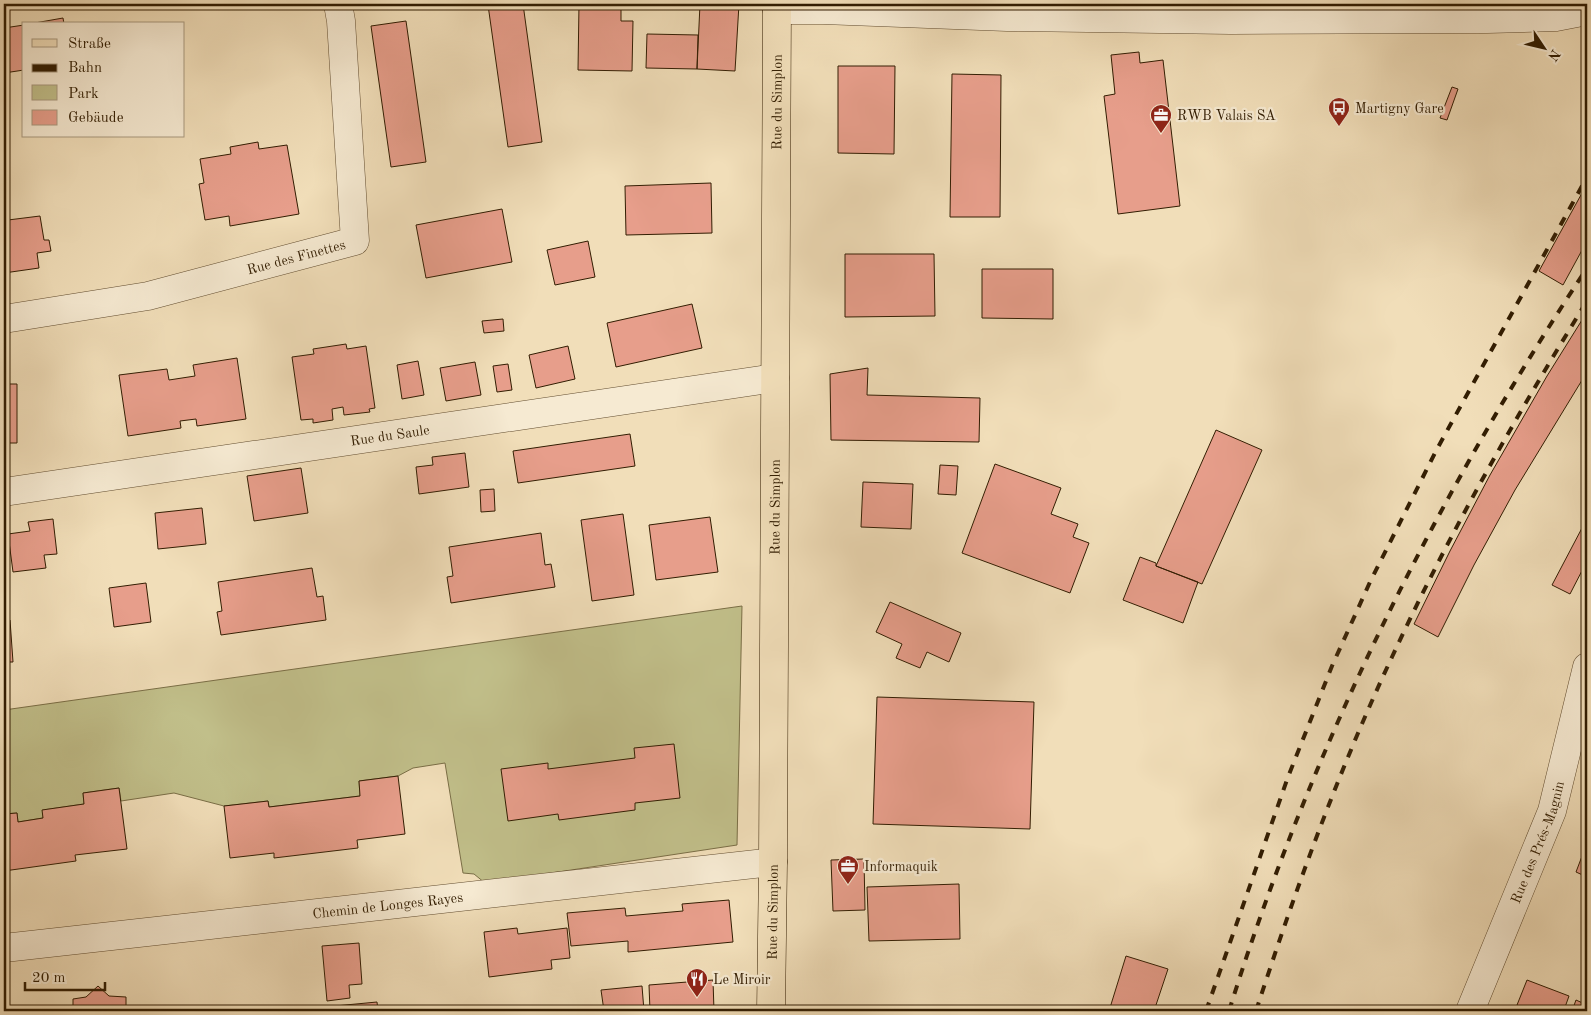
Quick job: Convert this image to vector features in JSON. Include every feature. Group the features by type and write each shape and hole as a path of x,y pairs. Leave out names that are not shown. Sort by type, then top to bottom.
{"main road":[{"name":"Rue du Simplon","path":"771,1011 777,7"}],"street":[{"name":"Rue des Finettes","path":"4,319 148,296 355,241 341,21 338,4"},
{"path":"777,7 1007,17 1229,12 1487,19 1556,17 1587,11"},
{"name":"Rue du Saule","path":"4,492 775,378"},
{"name":"Rue des Prés-Magnin","path":"1470,1011 1552,811 1587,667"},
{"name":"Chemin de Longes Rayes","path":"4,948 773,862"}],"green space":[{"path":"742,606 737,845 485,883 474,874 463,873 445,763 413,768 398,776 359,781 360,796 269,807 268,801 224,806 174,793 121,801 119,788 83,793 84,804 43,810 43,818 18,822 17,813 4,814 4,710"}],"building":[{"path":"523,4 542,142 508,147 488,5"},
{"path":"579,4 621,4 621,21 633,21 632,71 578,70"},
{"path":"700,4 739,4 735,71 697,69"},
{"path":"63,18 64,22 40,22"},
{"path":"406,21 426,162 391,167 371,26"},
{"path":"22,25 22,70 4,73 4,28"},
{"path":"647,34 698,35 697,69 646,68"},
{"path":"1139,52 1140,63 1163,60 1180,206 1118,214 1104,96 1115,94 1111,55"},
{"path":"838,66 895,66 894,154 838,153"},
{"path":"952,74 1001,75 1000,217 950,217"},
{"path":"1452,87 1458,89 1447,120 1440,118"},
{"path":"258,142 259,149 287,145 299,214 230,226 229,216 205,220 199,184 204,183 200,159 231,154 230,147"},
{"path":"711,183 712,233 626,235 625,186"},
{"path":"1587,184 1587,241 1563,285 1539,271"},
{"path":"502,209 512,262 426,278 416,225"},
{"path":"4,214 8,214 8,220 40,216 44,240 49,240 51,251 37,253 39,268 4,273"},
{"path":"588,241 595,277 555,285 547,250"},
{"path":"845,254 934,254 935,316 845,317"},
{"path":"982,269 1053,269 1053,319 982,318"},
{"path":"692,304 702,348 616,367 607,323"},
{"path":"1587,312 1587,372 1515,490 1474,565 1438,637 1414,624 1490,475 1547,376"},
{"path":"503,319 504,331 484,333 482,321"},
{"path":"346,344 347,349 366,346 375,408 369,409 370,412 344,415 343,407 332,409 333,420 313,423 313,419 301,420 292,357 314,354 313,349"},
{"path":"568,346 575,379 536,388 529,355"},
{"path":"237,358 246,419 197,426 196,419 180,421 181,428 128,436 119,375 167,369 169,380 195,376 193,365"},
{"path":"418,361 424,395 402,399 397,365"},
{"path":"475,362 481,395 446,401 440,368"},
{"path":"508,364 512,390 497,392 493,366"},
{"path":"868,368 867,395 980,398 979,442 831,440 830,374"},
{"path":"4,384 17,384 17,443 4,443"},
{"path":"1216,430 1262,450 1202,584 1156,566"},
{"path":"630,434 635,466 518,483 513,451"},
{"path":"465,453 469,487 419,494 416,467 433,465 432,457"},
{"path":"995,464 1061,488 1051,514 1078,524 1073,537 1089,543 1070,593 962,553"},
{"path":"940,465 958,466 956,495 938,494"},
{"path":"301,468 308,513 254,521 247,476"},
{"path":"863,482 913,484 911,529 861,527"},
{"path":"494,489 495,511 481,512 480,490"},
{"path":"202,508 206,544 158,549 155,513"},
{"path":"623,514 634,595 592,601 581,520"},
{"path":"710,517 718,572 656,580 649,525"},
{"path":"53,519 57,554 44,555 46,568 13,572 8,534 30,531 28,522"},
{"path":"1582,528 1587,530 1587,561 1570,594 1552,585"},
{"path":"541,533 545,565 551,564 555,587 451,603 447,577 453,576 449,547"},
{"path":"1140,557 1156,563 1156,566 1198,582 1183,623 1123,600"},
{"path":"312,568 317,597 323,596 326,620 221,635 217,612 222,611 218,582"},
{"path":"146,583 151,622 114,627 109,588"},
{"path":"890,602 961,633 949,662 927,652 920,668 896,658 902,644 876,632"},
{"path":"10,620 13,662 4,662 4,621"},
{"path":"877,697 1034,702 1030,829 873,824"},
{"path":"674,744 680,798 635,803 635,810 559,820 558,814 508,821 501,769 548,763 548,769 635,758 634,748"},
{"path":"398,776 405,834 357,840 358,848 274,858 274,853 230,858 224,806 268,801 269,807 360,796 359,781"},
{"path":"119,788 127,849 75,855 76,861 4,871 4,814 17,813 18,822 43,818 42,810 84,804 83,793"},
{"path":"1587,843 1587,877 1576,872"},
{"name":"Informaquik","path":"864,859 865,910 833,911 831,860"},
{"path":"959,884 960,939 869,941 867,887"},
{"path":"729,900 733,942 628,952 628,941 571,946 567,913 625,908 626,916 683,911 682,904"},
{"path":"517,928 518,934 567,928 570,958 551,960 552,969 489,977 484,932"},
{"path":"359,943 362,984 349,985 350,998 327,1001 322,946"},
{"path":"1126,956 1168,969 1154,1011 1109,1011"},
{"path":"713,980 714,1011 650,1011 649,985"},
{"path":"1527,980 1569,996 1564,1010 1568,1011 1534,1011 1517,1005"},
{"path":"98,986 109,996 126,997 126,1011 73,1011 73,999 86,997"},
{"path":"642,986 644,1011 604,1011 601,990"},
{"path":"1576,1000 1587,1005 1587,1011 1572,1011"},
{"path":"377,1002 378,1011 335,1011 335,1006"}],"railway":[{"path":"1206,1011 1288,777 1332,666 1370,582 1437,449 1587,177"},
{"path":"1229,1011 1262,913 1298,816 1338,721 1382,627 1478,444 1531,355 1587,268"},
{"path":"1256,1011 1318,832 1353,744 1392,657 1484,476 1587,301"}],"place":[{"name":"Martigny Gare","path":"1339,127"},
{"name":"RWB Valais SA","path":"1161,134"},
{"name":"Informaquik","path":"848,885"},
{"name":"Le Miroir","path":"697,998"}]}
